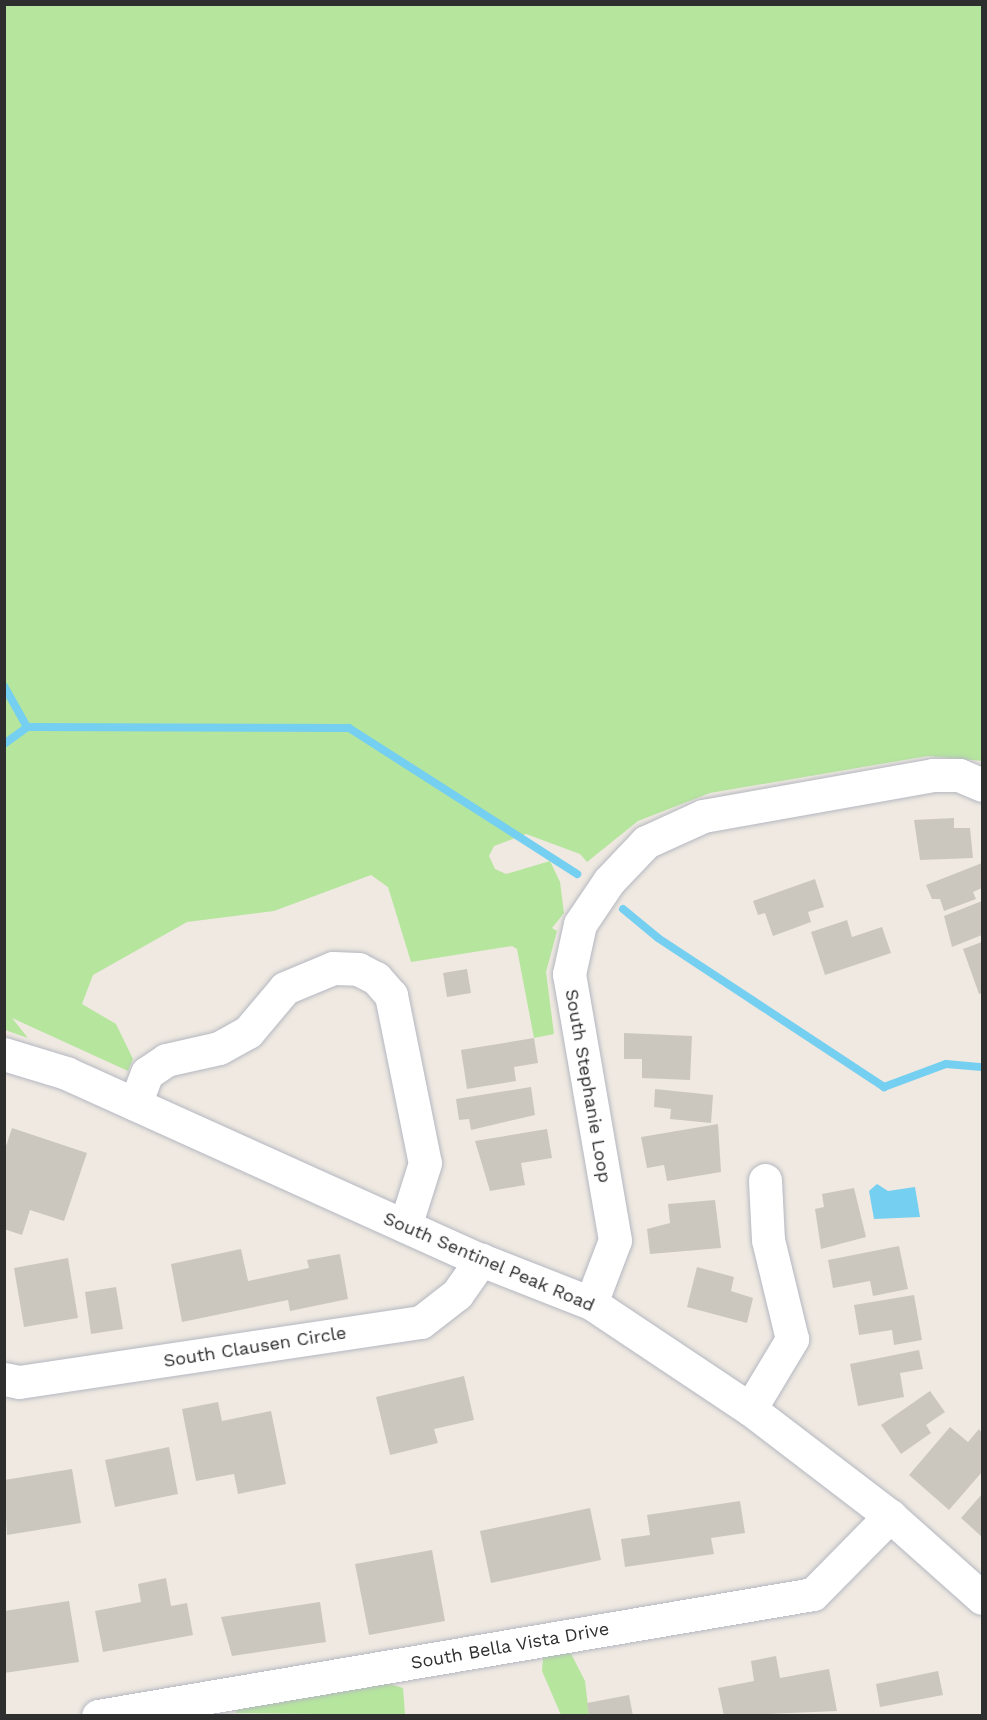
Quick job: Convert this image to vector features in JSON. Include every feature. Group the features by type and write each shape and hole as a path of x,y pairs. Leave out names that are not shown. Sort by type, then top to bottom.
{"street":[{"name":"South Stephanie Loop","path":"591,1303 615,1240 569,975 580,924 609,881 646,842 704,816 933,775 959,774 982,785"},
{"path":"135,1104 147,1073 166,1060 219,1048 248,1032 285,988 333,968 357,969 376,978 391,995 423,1151 423,1181 405,1226"},
{"name":"South Sentinel Peak Road","path":"4,1054 135,1104 481,1260 591,1303 750,1409 890,1516 982,1598"},
{"path":"750,1409 792,1339 789,1309 768,1240 765,1180"},
{"name":"South Clausen Circle","path":"4,1378 19,1382 421,1322 457,1294 481,1260"},
{"name":"South Bella Vista Drive","path":"98,1716 813,1594 890,1516"}],"green space":[{"path":"5,5 982,5 982,761 928,756 710,793 638,821 587,862 580,854 526,834 494,846 489,856 495,869 506,874 550,861 560,882 564,913 552,928 557,931 546,972 554,1034 534,1038 517,949 512,946 411,962 388,887 371,875 274,911 187,922 93,975 82,1004 116,1024 133,1059 128,1071 12,1018 28,1038 5,1030"},
{"path":"552,1649 569,1650 585,1681 589,1715 561,1715 542,1671 543,1658"},
{"path":"383,1682 403,1688 405,1715 235,1713 238,1707"}],"water":[{"path":"877,1184 888,1191 915,1187 920,1217 874,1219 869,1191"}],"building":[{"path":"954,818 954,828 970,828 973,858 920,860 914,820"},
{"path":"982,863 982,888 973,892 976,899 944,911 940,899 932,899 926,885"},
{"path":"815,879 824,907 808,912 811,922 773,936 765,913 758,915 753,901"},
{"path":"982,901 982,935 952,947 944,916"},
{"path":"847,920 852,937 882,927 891,953 825,975 811,932"},
{"path":"982,942 982,993 979,994 963,949"},
{"path":"467,969 471,993 447,997 443,973"},
{"path":"624,1033 692,1036 690,1080 642,1078 642,1059 624,1059"},
{"path":"534,1038 538,1063 514,1067 516,1081 467,1089 461,1050"},
{"path":"531,1087 535,1115 471,1130 469,1119 459,1120 456,1099"},
{"path":"655,1089 713,1095 711,1123 670,1119 671,1109 654,1107"},
{"path":"718,1124 721,1172 667,1181 664,1165 647,1168 641,1137"},
{"path":"12,1128 87,1153 64,1221 30,1210 22,1235 4,1229 4,1152"},
{"path":"547,1129 552,1158 521,1163 525,1185 490,1191 475,1141"},
{"path":"854,1188 866,1237 821,1249 815,1209 824,1207 822,1194"},
{"path":"715,1200 721,1248 650,1254 647,1229 670,1223 668,1204"},
{"path":"899,1246 908,1289 873,1296 870,1281 833,1288 828,1260"},
{"path":"241,1249 248,1281 309,1268 307,1260 340,1254 348,1299 290,1311 288,1300 182,1322 171,1264"},
{"path":"68,1258 78,1318 24,1327 14,1268"},
{"path":"697,1267 734,1277 731,1291 753,1298 747,1323 687,1307"},
{"path":"116,1287 123,1329 91,1334 85,1292"},
{"path":"914,1295 922,1340 894,1345 892,1330 859,1335 854,1305"},
{"path":"919,1350 923,1369 900,1373 904,1397 858,1406 850,1364"},
{"path":"464,1376 474,1420 434,1429 438,1443 390,1455 376,1397"},
{"path":"930,1391 945,1412 926,1425 931,1433 901,1454 881,1425"},
{"path":"218,1402 222,1421 271,1411 286,1484 238,1494 234,1474 196,1481 182,1409"},
{"path":"950,1427 968,1442 979,1429 982,1433 982,1472 949,1510 909,1475"},
{"path":"169,1447 178,1494 115,1507 105,1460"},
{"path":"72,1469 81,1523 7,1535 4,1480"},
{"path":"982,1494 982,1537 961,1518"},
{"path":"740,1501 745,1533 711,1538 714,1554 625,1567 621,1539 650,1535 647,1515"},
{"path":"590,1508 601,1560 491,1583 480,1531"},
{"path":"432,1550 445,1621 369,1635 355,1564"},
{"path":"166,1578 171,1606 187,1603 193,1635 103,1652 95,1611 141,1602 138,1584"},
{"path":"69,1601 79,1662 4,1673 4,1611"},
{"path":"320,1602 326,1642 232,1656 221,1617"},
{"path":"776,1656 780,1678 829,1669 837,1711 724,1716 718,1688 754,1681 751,1661"},
{"path":"938,1671 943,1695 880,1707 876,1684"},
{"path":"629,1695 633,1716 589,1716 587,1703"}],"waterway":[{"path":"4,686 27,727"},
{"path":"4,744 27,727 349,728 577,874"},
{"path":"623,909 658,938 884,1087 946,1064 982,1067"}]}
